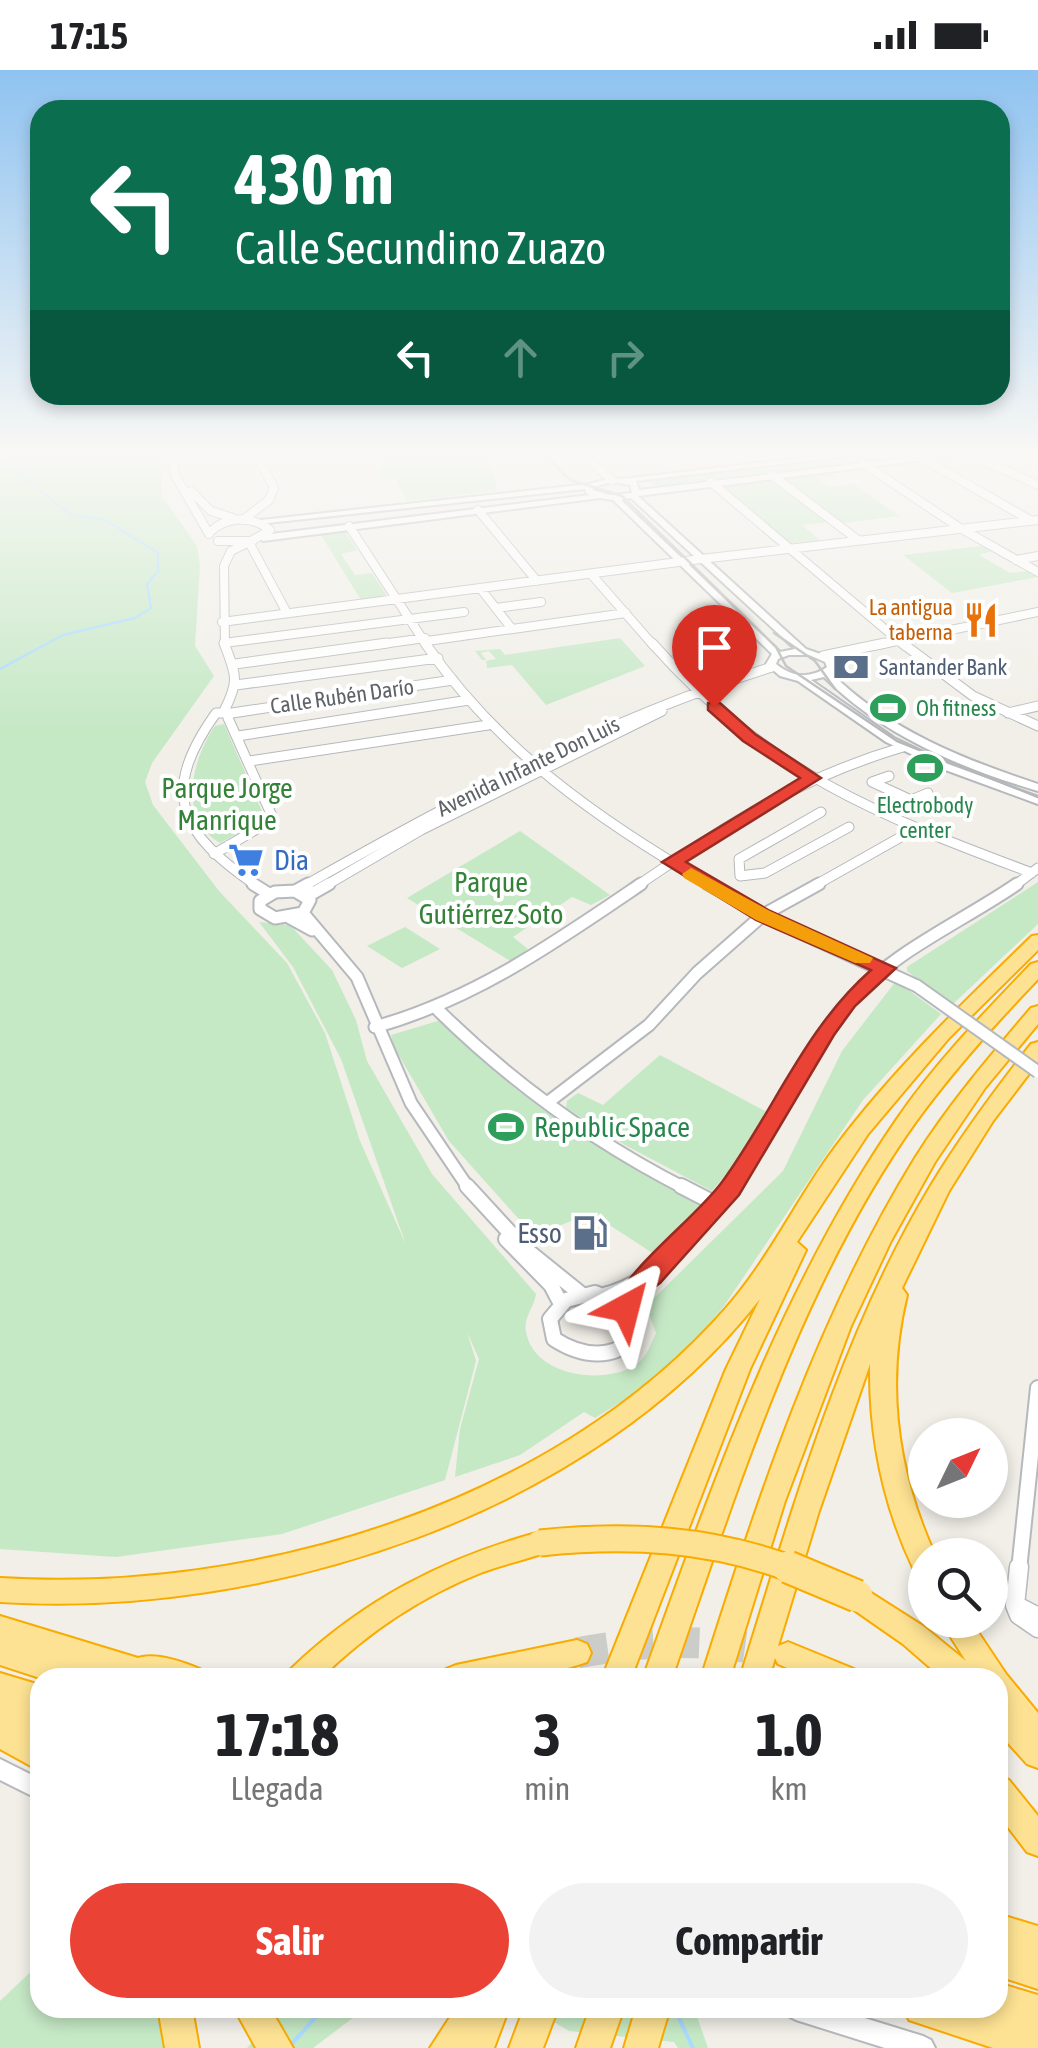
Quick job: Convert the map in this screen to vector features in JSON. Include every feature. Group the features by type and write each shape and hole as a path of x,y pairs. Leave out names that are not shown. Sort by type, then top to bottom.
{"highway":[{"path":"0,1590 145,1587 295,1563 425,1526 506,1490 607,1431 701,1350 768,1269 831,1169 882,1105 967,1007 1038,940"},
{"path":"661,1668 768,1379 811,1286 875,1169 922,1098 984,1024 1038,968"},
{"path":"718,1668 812,1396 877,1244 958,1110 1038,1012"},
{"path":"757,1668 840,1406 878,1308 912,1240 983,1119 1038,1048"},
{"path":"620,1668 738,1369 781,1274 882,1105"},
{"path":"912,1240 890,1312 881,1407 891,1466 916,1538"},
{"path":"311,1668 328,1650 377,1613 445,1573 488,1556 540,1543 622,1534 686,1538 743,1550 800,1569 857,1596 913,1634 952,1668"},
{"path":"0,1628 144,1668"},
{"path":"966,1638 986,1668"},
{"path":"0,1652 50,1668"},
{"path":"504,1668 577,1653"},
{"path":"788,1655 820,1668"},
{"path":"121,1663 134,1668"},
{"path":"0,1686 30,1695"},
{"path":"1008,1697 1038,1736"},
{"path":"1008,1722 1038,1754"},
{"path":"0,1726 30,1724"},
{"path":"0,1726 30,1749"},
{"path":"1008,1803 1038,1841"},
{"path":"1008,1934 1038,1944"},
{"path":"1008,1962 1038,1972"},
{"path":"1008,2003 1038,2012"},
{"path":"177,2018 182,2048"},
{"path":"190,2018 192,2048"},
{"path":"257,2018 276,2048"},
{"path":"527,2046 537,2018"},
{"path":"593,2048 603,2018"},
{"path":"641,2048 650,2018"},
{"path":"954,2018 1038,2044"},
{"path":"447,2048 483,2022"}],"street":[{"path":"225,546 231,552"},
{"path":"242,546 231,552 224,566 224,644 235,664 236,685 222,717 189,752 182,798 191,823 214,854 269,894"},
{"path":"251,546 287,614"},
{"path":"363,546 488,725 535,766 672,862 763,915 885,968 1038,1072"},
{"path":"508,546 537,581"},
{"path":"665,546 778,654"},
{"path":"688,546 803,652"},
{"path":"222,622 804,546"},
{"path":"992,546 1038,572"},
{"path":"789,548 900,643 960,688 1038,726"},
{"path":"1016,560 1038,556"},
{"path":"591,574 700,692 749,737 812,778 915,829 1035,870"},
{"path":"480,588 512,629"},
{"path":"496,608 541,602"},
{"path":"224,644 464,612"},
{"path":"235,664 626,613"},
{"path":"1038,614 826,658 803,652 778,654 772,660 776,670 801,678 858,720 902,746 974,779 1038,801"},
{"path":"236,685 438,658"},
{"path":"801,678 826,674 832,668 826,658"},
{"name":"Avenida Infante Don Luis","path":"295,891 411,824 535,766 700,692 776,670"},
{"path":"826,674 862,706 920,740 1038,788"},
{"name":"Calle Rubén Darío","path":"222,717 453,680"},
{"path":"238,736 469,700"},
{"path":"1008,713 1038,706"},
{"path":"214,854 272,820 238,736 222,717"},
{"path":"250,762 488,725"},
{"path":"375,1027 438,1010 491,985 672,862 812,778 902,746"},
{"name":"Avenida Infante Don Luis","path":"308,896 535,766"},
{"path":"889,776 872,782 911,800 928,793"},
{"path":"864,805 889,792"},
{"path":"740,876 740,859 821,812"},
{"path":"718,889 740,876 765,873 849,827"},
{"path":"547,1103 648,1025 697,973 763,915 915,829"},
{"path":"604,1295 626,1308 634,1322 628,1343 618,1351 590,1357 563,1348 554,1339 549,1318 560,1302 580,1294 631,1290 650,1276 716,1204 777,1117 824,1034 848,1002 885,968 1035,870"},
{"path":"296,916 310,907 308,896 295,891 269,894 260,901 263,913 296,916 344,970 398,1096 432,1152 473,1204 551,1285 560,1302"},
{"path":"296,916 351,968 366,993 375,1027 404,1094 474,1195 546,1268 580,1294"},
{"path":"438,1010 486,1058 547,1103 610,1146 716,1204"},
{"path":"626,1308 631,1290"},
{"path":"1038,1388 1016,1605 1019,1615 1038,1628"},
{"path":"1016,1605 1038,1616"},
{"path":"0,1769 30,1785"},
{"path":"828,2018 923,2048"}],"green space":[{"path":"0,546 197,546 200,565 195,646 214,676 152,763 145,782 153,805 219,891 287,963 325,1033 360,1141 406,1245 341,1059 293,967 259,922 290,925 332,970 356,1020 367,1061 432,1174 536,1294 526,1332 532,1347 555,1367 571,1373 604,1375 620,1372 642,1359 656,1333 646,1306 783,1171 842,1051 896,981 941,1014 863,1100 724,1306 681,1357 653,1382 595,1418 584,1412 520,1455 455,1477 460,1429 479,1359 467,1332 476,1361 445,1480 282,1534 116,1557 0,1549"},
{"path":"328,546 355,546 357,550 341,554 355,575 372,573 387,596 361,600"},
{"path":"982,546 992,551 979,555 1010,573 1028,571 1038,577 952,593 903,555"},
{"path":"620,638 645,666 546,705 512,665 487,668 486,661 496,659 489,651 481,653 486,660 482,660 475,651 500,649 505,655"},
{"name":"Parque Jorge Manrique","path":"224,724 265,818 220,843 198,819 193,788 207,739 215,726"},
{"name":"Parque Gutiérrez Soto","path":"520,831 610,895 591,905 572,897 513,937 528,949 512,962 407,898"},
{"path":"1038,882 1038,924 952,1005 907,971 907,967"},
{"path":"405,927 440,949 402,968 367,946"},
{"name":"Republic Space","path":"441,1020 530,1100 596,1145 700,1206 654,1254 591,1213 534,1236 449,1141 394,1047 391,1035"},
{"path":"660,1055 767,1112 736,1162 712,1191 625,1145 566,1108 567,1101 578,1093 603,1105"},
{"path":"30,1972 30,2018 162,2018 168,2048 0,2048 0,2001"},
{"path":"274,2018 353,2018 313,2048 247,2048"},
{"path":"547,2018 698,2018 708,2048 678,2048 674,2042 569,2031"}],"waterway":[{"path":"0,669 63,635 135,618 151,608 147,584 158,571 158,553 147,546"},
{"path":"288,2048 315,2018"},
{"path":"679,2018 693,2048"}],"tunnel":[{"path":"577,1653 677,1642 777,1653"}],"tram line":[{"path":"673,546 776,647 786,666 897,741 1038,797"},
{"path":"774,633 815,661 835,689"}],"slow traffic":[{"path":"691,874 763,915 863,958"}],"place":[{"name":"La antigua taberna","path":"981,620"},
{"name":"Santander Bank","path":"851,667"},
{"name":"Oh fitness","path":"888,708"},
{"name":"Electrobody center","path":"925,768"},
{"name":"Dia","path":"246,860"},
{"name":"Republic Space","path":"506,1127"},
{"name":"Esso","path":"590,1233"}],"route":[{"path":"626,1308 631,1290 650,1276 730,1189 824,1034 848,1002 885,968 763,915 672,862 812,778 775,756 714,707"}]}
